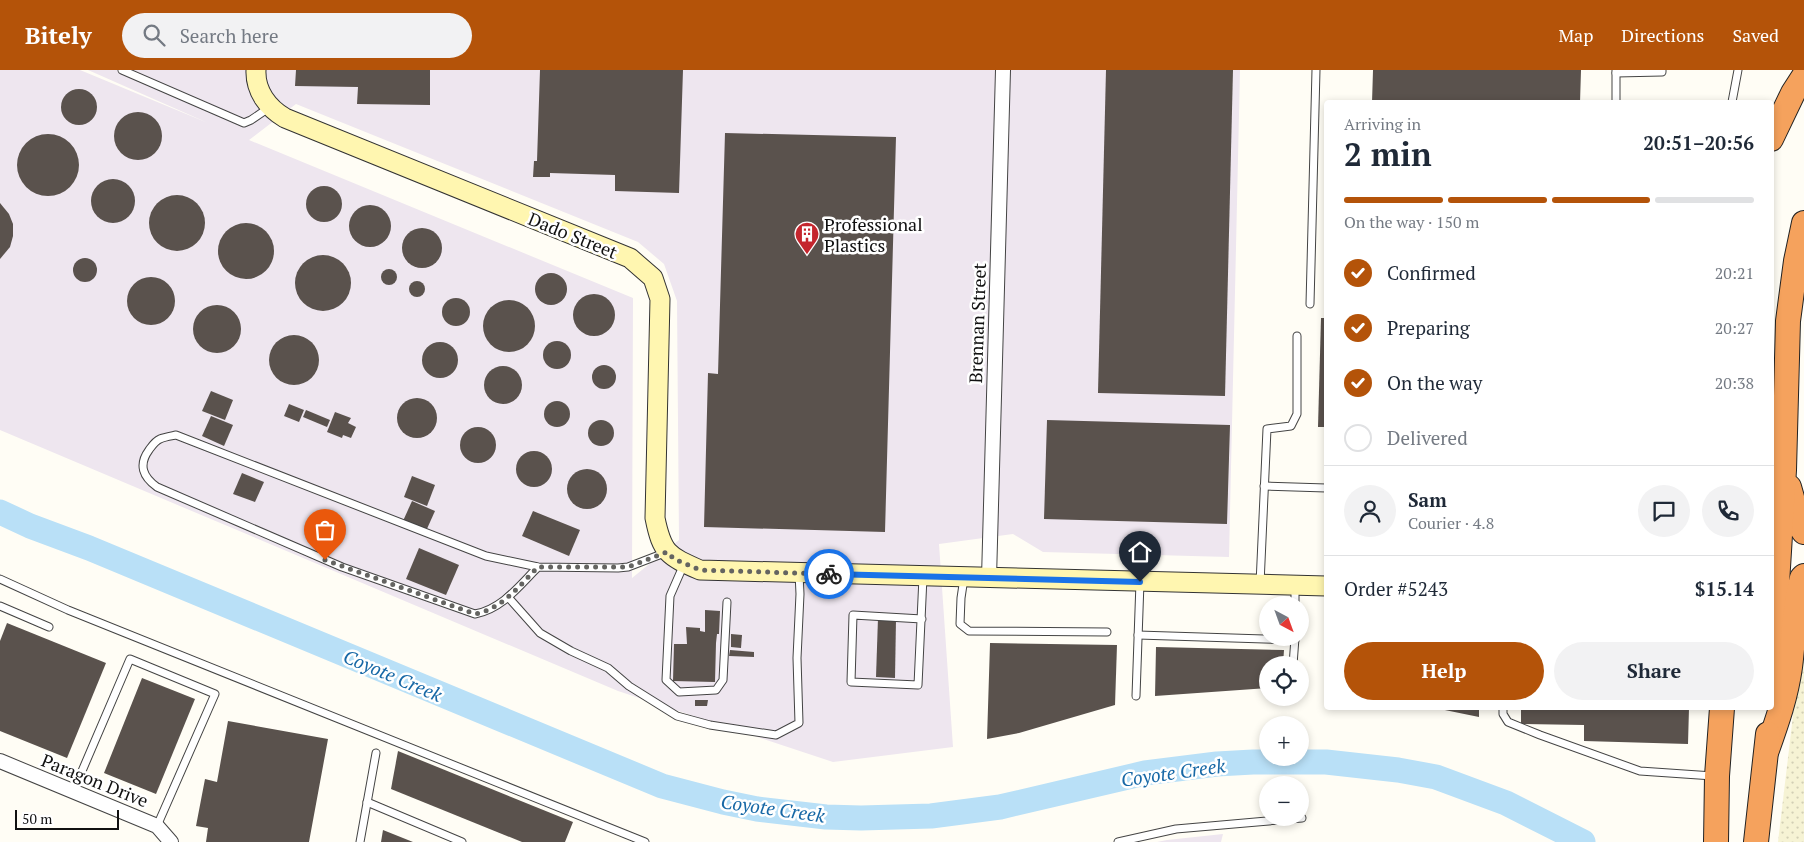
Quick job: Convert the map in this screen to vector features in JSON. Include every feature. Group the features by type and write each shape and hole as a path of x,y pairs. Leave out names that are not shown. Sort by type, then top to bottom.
{"highway":[{"path":"1774,133 1793,93 1804,76"},
{"path":"1774,632 1784,470 1788,321 1796,261 1804,223"},
{"path":"1784,470 1800,526 1804,532"},
{"path":"1767,750 1781,713 1790,667 1797,598 1804,576"},
{"path":"1716,841 1717,776 1722,710"},
{"path":"1756,842 1770,710"}],"street":[{"name":"Dado Street","path":"256,70 257,85 260,93 270,107 285,118 630,258 653,278 660,299 654,518 659,540 667,552"},
{"name":"Brennan Street","path":"989,578 1003,70"},
{"path":"667,552 674,559 700,570 1324,586"},
{"name":"Paragon Drive","path":"0,761 157,826 170,842"}],"lane":[{"path":"122,70 244,123 270,107"},
{"path":"1310,304 1316,70"},
{"path":"1616,100 1616,72 1662,72 1662,70"},
{"path":"1732,100 1738,70"},
{"path":"1260,584 1267,429 1291,426 1297,414 1297,336"},
{"path":"538,567 497,606 486,612 475,614 342,567 157,487 150,482 142,470 142,462 153,444 160,439 176,435 486,556 538,567 628,567 667,552"},
{"path":"1264,486 1324,488"},
{"path":"684,564 670,596 666,680 679,692 716,690 724,680 727,602"},
{"path":"508,597 540,633 571,651 608,668 629,686 677,716 710,725 776,736 799,723 797,658 799,573"},
{"path":"922,619 853,615 851,682 918,685 922,619 924,576"},
{"path":"964,577 960,624 969,631 1107,632"},
{"path":"0,579 68,610 645,842"},
{"path":"1136,696 1140,582"},
{"path":"1295,585 1295,596"},
{"path":"0,606 49,627"},
{"path":"1138,635 1259,637"},
{"path":"73,792 130,659 215,694 157,826"},
{"path":"1503,710 1503,714 1508,722 1640,771 1717,776"},
{"path":"360,842 376,753"},
{"path":"367,802 462,842"},
{"path":"1118,842 1176,829 1259,822"}],"shaded area":[{"path":"0,70 80,70 208,123 88,70 1240,70 1229,557 1043,552 1013,534 939,544 953,747 833,762 618,691 0,430","holes":["296,104 638,242 664,264 677,301 679,540 632,578 633,298 249,140"]},
{"path":"1804,623 1804,842 1778,842"},
{"path":"1223,834 1221,842 1157,842 1167,840"}],"building":[{"path":"296,70 430,70 430,105 357,104 358,87 295,86"},
{"path":"540,70 683,70 679,193 615,191 615,175 550,173 550,177 533,177 534,161 537,161"},
{"path":"1106,70 1233,70 1225,396 1098,393"},
{"path":"1373,70 1581,70 1580,100 1372,100"},
{"path":"79,89 91,95 97,107 91,119 79,125 67,119 61,107 67,95"},
{"path":"138,112 147,114 155,119 160,127 162,136 160,145 155,153 147,158 138,160 129,158 121,153 116,145 114,136 116,127 121,119 129,114"},
{"name":"Professional Plastics","path":"725,133 896,137 885,532 704,527 708,373 718,374"},
{"path":"48,134 60,136 70,143 77,153 79,165 77,177 70,187 60,194 48,196 36,194 26,187 19,177 17,165 19,153 26,143 36,136"},
{"path":"113,179 125,183 131,189 135,201 131,213 125,219 113,223 101,219 95,213 91,201 95,189 101,183"},
{"path":"324,186 337,191 342,204 337,217 324,222 311,217 306,204 311,191"},
{"path":"177,195 188,197 197,203 203,212 205,223 203,234 197,243 188,249 177,251 166,249 157,243 151,234 149,223 151,212 157,203 166,197"},
{"path":"0,203 9,214 13,224 13,236 10,247 0,259"},
{"path":"374,205 382,208 388,214 391,226 388,238 382,244 366,247 358,244 352,238 349,222 352,214 358,208"},
{"path":"246,223 261,228 269,236 274,251 269,266 261,274 246,279 231,274 223,266 218,251 223,236 231,228"},
{"path":"422,228 436,234 442,248 436,262 422,268 408,262 402,248 408,234"},
{"path":"323,255 334,257 343,263 349,272 351,283 349,294 343,303 334,309 323,311 312,309 303,303 297,294 295,283 297,272 303,263 312,257"},
{"path":"85,258 94,261 97,270 94,279 85,282 76,279 73,270 76,261"},
{"path":"389,269 397,277 389,285 381,277"},
{"path":"551,273 557,274 562,278 566,283 566,295 562,300 557,304 551,305 545,304 540,300 536,295 535,289 536,283 540,278 545,274"},
{"path":"151,277 160,279 168,284 173,292 175,301 173,310 168,318 160,323 151,325 142,323 134,318 129,310 127,301 129,292 134,284 142,279"},
{"path":"417,281 423,283 425,289 423,295 417,297 411,295 409,289 411,283"},
{"path":"598,294 606,297 612,303 615,315 612,327 606,333 590,336 582,333 576,327 573,311 576,303 582,297"},
{"path":"456,298 466,302 470,312 466,322 456,326 446,322 442,312 446,302"},
{"path":"509,300 519,302 527,308 533,316 535,326 533,336 527,344 519,350 509,352 499,350 491,344 485,336 483,326 485,316 491,308 499,302"},
{"path":"217,305 226,307 234,312 239,320 241,329 239,338 234,346 226,351 217,353 208,351 200,346 195,338 193,329 195,320 200,312 208,307"},
{"path":"1321,318 1324,318 1324,427 1318,427"},
{"path":"299,335 312,342 318,350 318,370 312,378 304,384 289,385 276,378 270,370 269,355 276,342 284,336"},
{"path":"557,341 567,345 571,355 567,365 557,369 547,365 543,355 547,345"},
{"path":"440,342 452,348 458,360 452,372 440,378 428,372 422,360 428,348"},
{"path":"599,365 609,365 616,372 616,382 609,389 599,389 592,382 592,372"},
{"path":"503,366 516,372 522,385 516,398 503,404 490,398 484,385 490,372"},
{"path":"211,391 233,400 225,420 202,411"},
{"path":"417,398 431,404 437,418 431,432 417,438 403,432 397,418 403,404"},
{"path":"557,401 566,405 570,414 566,423 557,427 548,423 544,414 548,405"},
{"path":"289,404 304,410 299,422 284,416"},
{"path":"306,410 330,420 327,427 303,417"},
{"path":"335,412 351,418 348,423 356,427 351,438 343,435 342,438 327,432"},
{"path":"211,416 233,425 224,446 202,436"},
{"path":"601,420 610,424 614,433 610,442 601,446 592,442 588,433 592,424"},
{"path":"1047,420 1230,425 1227,524 1044,519"},
{"path":"478,427 485,428 491,432 495,438 495,452 491,458 485,462 478,463 471,462 465,458 461,452 460,445 461,438 465,432 471,428"},
{"path":"534,451 546,457 552,469 546,481 534,487 522,481 516,469 522,457"},
{"path":"587,469 601,475 607,489 601,503 587,509 573,503 567,489 573,475"},
{"path":"242,473 264,482 255,502 233,494"},
{"path":"412,476 435,485 427,506 404,497"},
{"path":"412,501 435,511 426,531 403,521"},
{"path":"533,511 580,530 569,556 522,536"},
{"path":"419,548 459,565 446,595 406,579"},
{"path":"705,610 720,611 719,634 717,634 716,643 715,682 673,681 674,644 687,644 686,627 700,628 700,631 705,632"},
{"path":"878,618 896,619 895,678 876,677"},
{"path":"7,623 106,663 67,758 0,731 0,641"},
{"path":"731,634 742,635 741,648 731,647"},
{"path":"990,643 1117,645 1115,705 1019,733 987,739"},
{"path":"1156,647 1284,650 1284,656 1259,656 1259,689 1155,696"},
{"path":"730,650 754,652 754,657 729,656"},
{"path":"142,678 195,699 156,794 104,773"},
{"path":"695,700 708,700 707,706 695,706"},
{"path":"1445,710 1479,710 1479,717"},
{"path":"1521,710 1689,710 1688,744 1584,741 1584,725 1521,724"},
{"path":"228,721 328,739 309,842 206,842 208,828 196,826 205,779 217,782"},
{"path":"398,751 573,822 565,842 522,842 391,789"},
{"path":"383,830 413,842 381,842"}],"waterway":[{"name":"Coyote Creek","path":"0,512 662,786 723,802 757,809 826,817 931,816 1000,807 1145,773 1217,764 1326,762 1398,770 1436,777 1506,803 1583,842"}],"way so far":[{"path":"325,560 475,614 486,612 497,606 538,567 628,567 667,552 674,559 700,570 829,574"}],"place":[{"name":"Professional Plastics","path":"807,255"}],"route":[{"path":"829,574 1140,582"}]}
